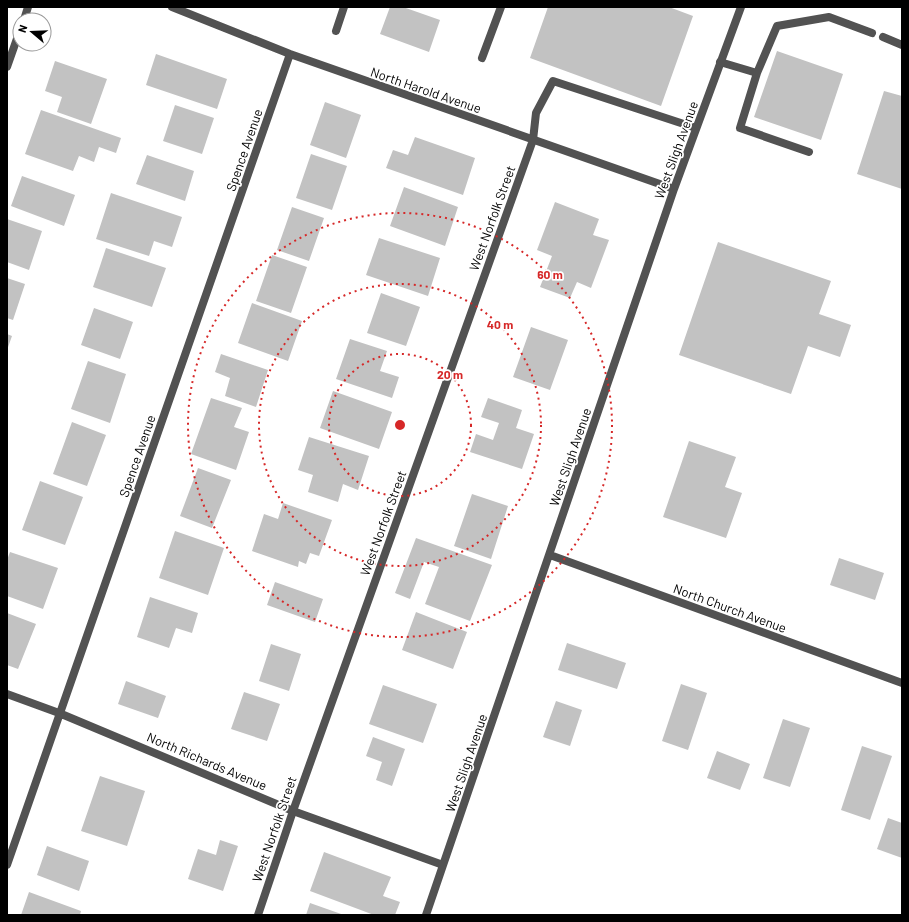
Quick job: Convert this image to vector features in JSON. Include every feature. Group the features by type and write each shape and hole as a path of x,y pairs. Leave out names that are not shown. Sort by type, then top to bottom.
{"street":[{"name":"North Harold Avenue","path":"172,7 290,54 674,189"},
{"path":"336,30 344,7"},
{"path":"482,58 501,7"},
{"name":"West Sligh Avenue","path":"426,915 674,189 741,7"},
{"path":"809,152 740,128 756,73 777,26 829,17 872,33"},
{"path":"883,37 902,45"},
{"path":"7,67 12,52"},
{"name":"Spence Avenue","path":"7,865 59,712 290,54"},
{"path":"720,62 756,73"},
{"name":"West Norfolk Street","path":"258,915 293,811 533,140 536,113 553,81 696,128"},
{"name":"North Church Avenue","path":"550,555 902,683"},
{"name":"North Richards Avenue","path":"7,694 59,712 293,811 443,865"}],"building":[{"path":"390,7 403,7 440,20 429,52 380,34"},
{"path":"548,7 669,7 693,16 661,106 530,58"},
{"path":"777,51 843,74 821,140 754,117"},
{"path":"156,54 227,79 217,109 146,85"},
{"path":"55,61 107,79 91,124 57,112 62,97 45,91"},
{"path":"884,91 902,96 902,189 857,174"},
{"path":"325,102 361,115 346,158 310,145"},
{"path":"175,105 214,118 202,154 163,141"},
{"path":"41,110 121,138 116,153 99,147 94,162 79,156 73,171 25,154"},
{"path":"415,137 475,158 463,195 386,168 393,150 408,155"},
{"path":"311,154 347,166 332,210 296,198"},
{"path":"147,155 194,171 185,201 136,184"},
{"path":"22,176 75,195 64,226 11,206"},
{"path":"404,187 458,207 445,246 390,226"},
{"path":"111,193 182,217 172,247 154,241 149,256 96,239"},
{"path":"555,202 599,219 593,235 609,240 591,288 577,282 570,298 540,287 552,256 537,250"},
{"path":"292,207 324,218 309,261 277,250"},
{"path":"7,219 42,231 29,270 7,262"},
{"path":"379,238 440,258 428,296 366,275"},
{"path":"718,242 831,281 819,314 851,325 840,357 808,346 791,394 679,355"},
{"path":"106,248 166,268 152,307 93,287"},
{"path":"272,255 307,267 291,313 256,301"},
{"path":"7,278 25,284 13,320 7,318"},
{"path":"381,293 420,307 406,346 367,333"},
{"path":"252,303 302,321 288,361 238,343"},
{"path":"94,308 133,322 120,359 81,345"},
{"path":"531,327 568,340 550,390 513,377"},
{"path":"7,334 12,336 7,350"},
{"path":"350,339 387,351 380,371 399,377 392,398 336,379"},
{"path":"221,354 268,370 256,407 225,396 230,378 215,372"},
{"path":"88,361 126,374 110,423 71,409"},
{"path":"333,391 392,412 379,449 320,428"},
{"path":"211,398 242,408 234,427 249,432 236,470 191,454"},
{"path":"488,398 522,410 516,428 534,434 522,469 470,452 476,434 493,440 499,423 481,417"},
{"path":"72,422 106,435 87,486 53,474"},
{"path":"309,437 369,456 358,490 343,484 338,502 308,492 313,475 298,470"},
{"path":"689,441 736,457 725,487 742,493 726,538 663,517"},
{"path":"198,468 231,480 212,528 180,516"},
{"path":"40,481 83,497 65,545 22,530"},
{"path":"472,494 508,506 491,559 454,546"},
{"path":"283,503 332,520 319,556 310,553 306,564 299,561 298,567 252,551 264,514 278,519"},
{"path":"175,531 224,548 208,595 159,578"},
{"path":"416,538 492,565 470,621 425,604 439,567 424,562 410,599 395,593"},
{"path":"10,552 58,568 43,609 7,596 7,560"},
{"path":"839,558 884,573 875,600 830,585"},
{"path":"275,582 323,599 315,622 267,605"},
{"path":"150,597 198,613 192,633 176,628 169,648 137,637"},
{"path":"416,612 467,632 453,669 402,650"},
{"path":"7,613 36,624 18,669 7,665"},
{"path":"567,643 626,663 617,689 558,670"},
{"path":"271,644 301,654 289,691 259,681"},
{"path":"126,681 166,696 158,718 118,704"},
{"path":"681,684 707,693 688,750 662,741"},
{"path":"383,685 437,704 423,743 369,724"},
{"path":"244,692 280,704 267,741 231,729"},
{"path":"556,701 582,710 570,746 543,737"},
{"path":"783,719 810,728 790,787 763,778"},
{"path":"373,737 405,749 392,786 376,780 382,762 366,756"},
{"path":"862,746 892,756 870,820 841,810"},
{"path":"717,751 750,764 740,790 707,778"},
{"path":"100,776 145,791 127,846 81,831"},
{"path":"888,818 902,823 902,858 877,849"},
{"path":"220,840 238,846 223,891 188,879 198,849 216,855"},
{"path":"47,846 89,861 79,891 37,875"},
{"path":"324,852 391,877 383,896 400,902 395,915 374,915 310,891"},
{"path":"29,892 81,911 80,915 21,915"},
{"path":"310,903 344,915 306,915"}]}
